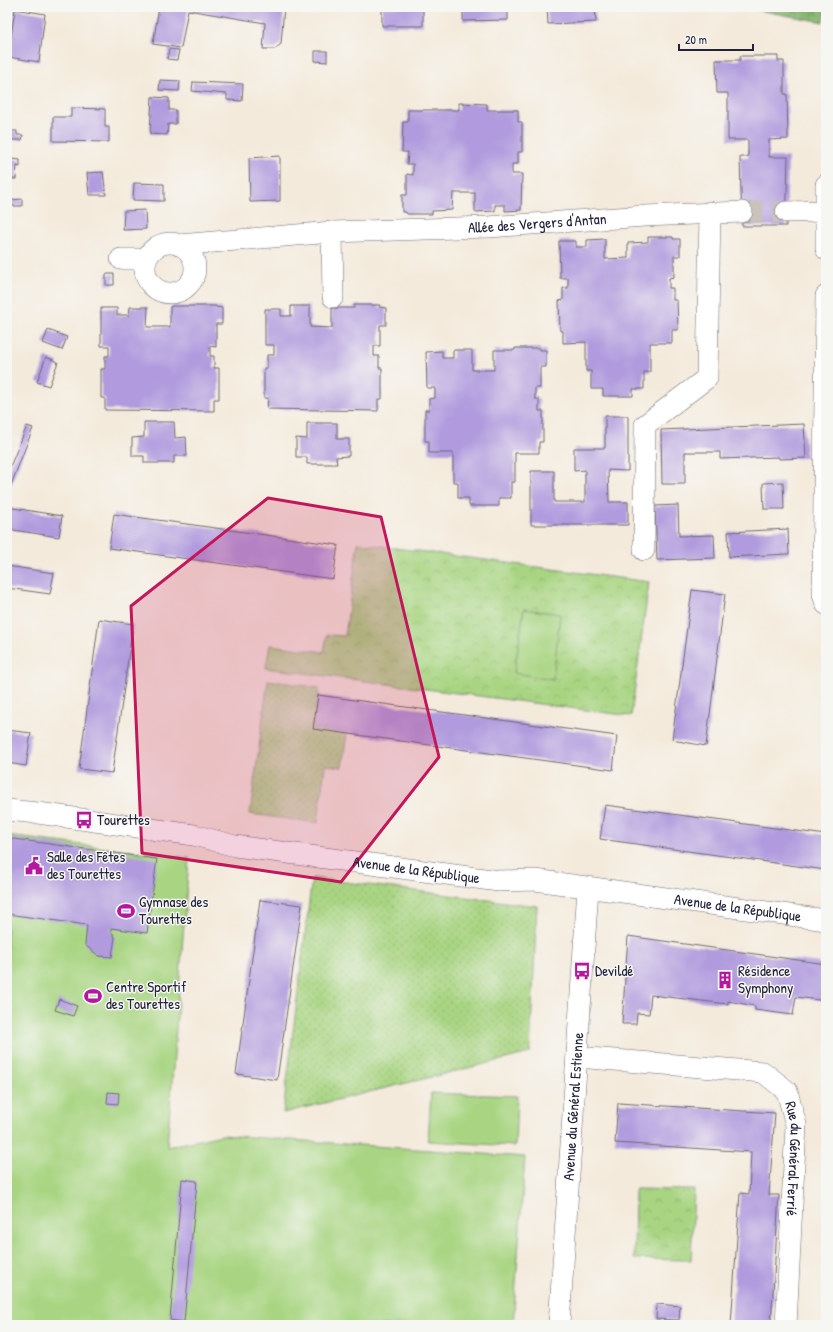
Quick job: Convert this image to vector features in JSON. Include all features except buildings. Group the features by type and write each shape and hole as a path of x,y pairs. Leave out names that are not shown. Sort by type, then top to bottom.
{"street":[{"path":"826,185 826,249"},
{"path":"786,212 826,211"},
{"path":"644,550 645,425 707,378 710,212"},
{"name":"Allée des Vergers d'Antan","path":"146,259 156,247 164,244 179,245 332,232 488,228 710,212 742,212"},
{"path":"332,232 333,298"},
{"path":"122,260 146,259 146,276 149,283 163,293 172,294 180,292 187,287 195,272 192,256 186,249 179,245"},
{"path":"826,296 823,594 826,604"},
{"name":"Avenue de la République","path":"7,810 194,835 235,846 499,881 535,880 826,920"},
{"name":"Avenue du Général Estienne","path":"559,1325 588,888"},
{"name":"Rue du Général Ferrié","path":"577,1057 763,1072 787,1091 796,1125 786,1325"}],"highlighted area":[{"path":"268,498 381,517 439,757 341,882 142,853 131,606"}],"green space":[{"path":"740,7 826,7 823,22"},
{"path":"358,543 649,582 631,716 266,668 270,645 324,652 327,635 345,636"},
{"path":"524,609 560,614 553,679 514,673"},
{"path":"268,680 319,688 313,729 347,733 342,767 325,765 318,823 250,814"},
{"name":"Centre Sportif des Tourettes","path":"7,836 189,858 167,1147 222,1135 525,1157 513,1325 7,1325"},
{"path":"312,878 537,906 530,1053 283,1113"},
{"path":"431,1093 517,1096 515,1146 428,1141"},
{"path":"635,1189 694,1190 691,1260 634,1259"}],"tunnel":[{"path":"742,212 786,212"}],"place":[{"name":"Tourettes","path":"84,820"},
{"name":"Salle des Fêtes des Tourettes","path":"34,866"},
{"name":"Gymnase des Tourettes","path":"126,911"},
{"name":"Devildé","path":"582,971"},
{"name":"Résidence Symphony","path":"725,980"},
{"name":"Centre Sportif des Tourettes","path":"93,996"}]}
